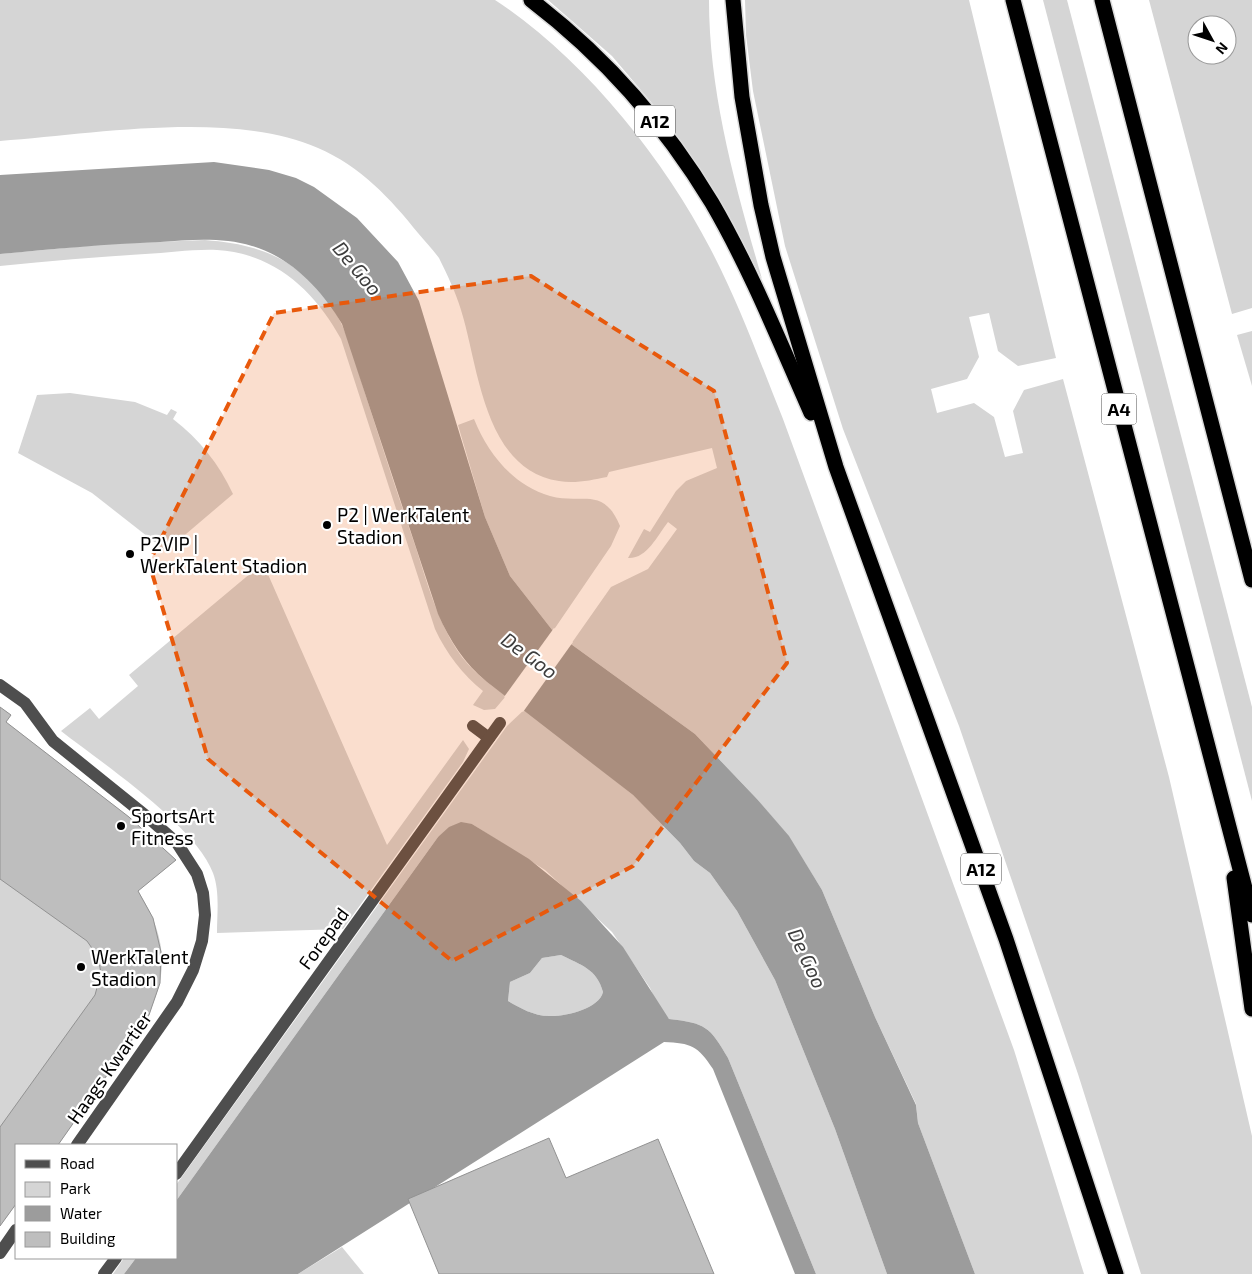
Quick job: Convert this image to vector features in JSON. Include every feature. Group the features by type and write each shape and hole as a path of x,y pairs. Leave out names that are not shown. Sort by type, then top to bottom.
{"highway":[{"name":"A12","path":"531,0 564,27 623,84 650,115 692,171 716,210 746,268 836,467"},
{"name":"A12","path":"733,0 742,97 761,205 773,257 836,467 1006,939 1116,1274"},
{"name":"A4","path":"1013,0 1225,818 1252,915"},
{"path":"1102,0 1252,580"},
{"path":"1215,432 1252,538"},
{"name":"A4","path":"1225,818 1252,1009"}],"street":[{"name":"Haags Kwartier","path":"0,685 25,703 53,741 152,820 177,843 197,874 203,893 205,915 202,940 185,986 157,1033 78,1144"},
{"name":"Forepad","path":"178,1171 500,723"},
{"path":"473,726 489,738"},
{"path":"0,1253 15,1231"},
{"path":"104,1274 115,1259"}],"highlighted area":[{"path":"531,276 714,391 787,663 633,866 452,961 208,759 149,563 274,313"}],"green space":[{"path":"0,0 495,0 527,23 558,50 617,111 644,144 691,214 721,269 740,311 783,419 1014,1050 1084,1274 975,1274 918,1123 916,1104 875,1017 822,890 789,837 757,799 695,734 571,644 611,587 648,569 677,529 668,522 646,551 641,555 628,558 644,529 650,532 676,491 686,481 717,468 712,448 609,472 607,477 583,481 559,481 534,473 514,457 499,437 488,412 480,386 459,304 439,258 397,208 374,185 348,164 318,148 283,137 245,130 204,127 119,130 0,141"},
{"path":"548,0 709,0 710,36 719,106 734,176 762,279 722,204 667,121 612,56"},
{"path":"745,0 969,0 1056,358 1018,366 998,351 989,313 969,317 979,357 967,379 931,389 937,413 974,403 994,417 1005,457 1023,453 1013,411 1024,390 1063,379 1169,777 1252,1136 1252,1274 1141,1274 1078,1074 959,726 843,429 785,246 753,91 746,35"},
{"path":"1043,0 1067,0 1252,707 1252,801"},
{"path":"1149,0 1252,0 1252,308 1232,314"},
{"path":"205,240 255,249 283,261 297,269 310,280 322,293 337,315 352,352 438,613 462,657 480,676 506,696 495,709 484,710 473,705 483,691 456,663 444,647 435,629 341,339 319,305 291,278 257,258 217,250 108,256 0,266 0,254 107,244"},
{"path":"1252,331 1252,386 1237,335"},
{"path":"70,393 135,402 167,415 171,409 177,412 173,419 192,435 208,453 222,473 233,494 166,551 92,493 18,453 37,395"},
{"path":"474,419 494,456 513,476 524,484 550,496 599,501 606,505 613,513 620,526 611,546 553,631 510,576 485,517 458,425"},
{"path":"263,563 387,845 463,740 469,749 463,762 343,929 217,933 217,888 213,873 203,855 188,835 146,796 61,731 90,708 99,719 138,686 129,675"},
{"name":"WerkTalent Stadion","path":"0,707 11,715 6,722 129,817 176,860 138,891 152,917 160,941 162,964 159,986 152,1006 127,1049 59,1144 15,1144 15,1205 0,1226"},
{"path":"525,709 633,795 680,843 694,861 710,873 737,911 775,980 835,1129 887,1274 816,1274 728,1058 716,1039 706,1028 699,1025 669,1019 658,1006 650,988 612,932 545,870 472,824 438,837 178,1198 178,1182 507,726"},
{"path":"561,955 581,965 597,978 603,992 595,1003 572,1013 543,1016 522,1009 508,1001 510,982 530,973 542,958"},
{"path":"342,1247 364,1274 298,1274"},
{"path":"123,1259 135,1259 124,1274 113,1274"}],"water":[{"name":"De Goo","path":"214,162 269,170 296,178 314,187 357,218 398,262 419,301 485,517 510,576 553,631 695,734 757,799 789,836 822,890 875,1017 916,1105 918,1123 975,1274 887,1274 835,1129 775,980 737,911 710,873 694,861 680,843 633,795 487,682 458,651 438,614 342,324 315,287 280,258 252,246 229,241 206,240 100,245 0,254 0,175"},
{"path":"461,822 472,824 529,859 581,901 623,947 669,1019 691,1022 706,1028 711,1033 728,1058 816,1274 795,1274 713,1069 703,1055 693,1047 681,1043 664,1042 298,1274 124,1274 135,1259 178,1259 178,1198 438,837 449,827","holes":["561,955 581,965 597,978 603,992 595,1003 580,1011 563,1015 543,1016 522,1009 508,1001 510,982 530,973 542,958"]}],"pier":[{"path":"554,628 573,642 523,712 504,697"}],"building":[{"name":"WerkTalent Stadion","path":"0,707 11,715 6,722 129,817 176,860 138,891 153,918 161,952 160,983 149,1015 59,1144 15,1144 15,1205 0,1226 0,1127 95,995 101,973 98,957 87,941 0,879"},
{"path":"549,1138 566,1178 658,1139 714,1274 439,1274 408,1199"}],"place":[{"name":"P2 | WerkTalent Stadion","path":"327,525"},
{"name":"P2VIP | WerkTalent Stadion","path":"130,554"},
{"name":"SportsArt Fitness","path":"121,826"},
{"name":"WerkTalent Stadion","path":"81,967"}]}
